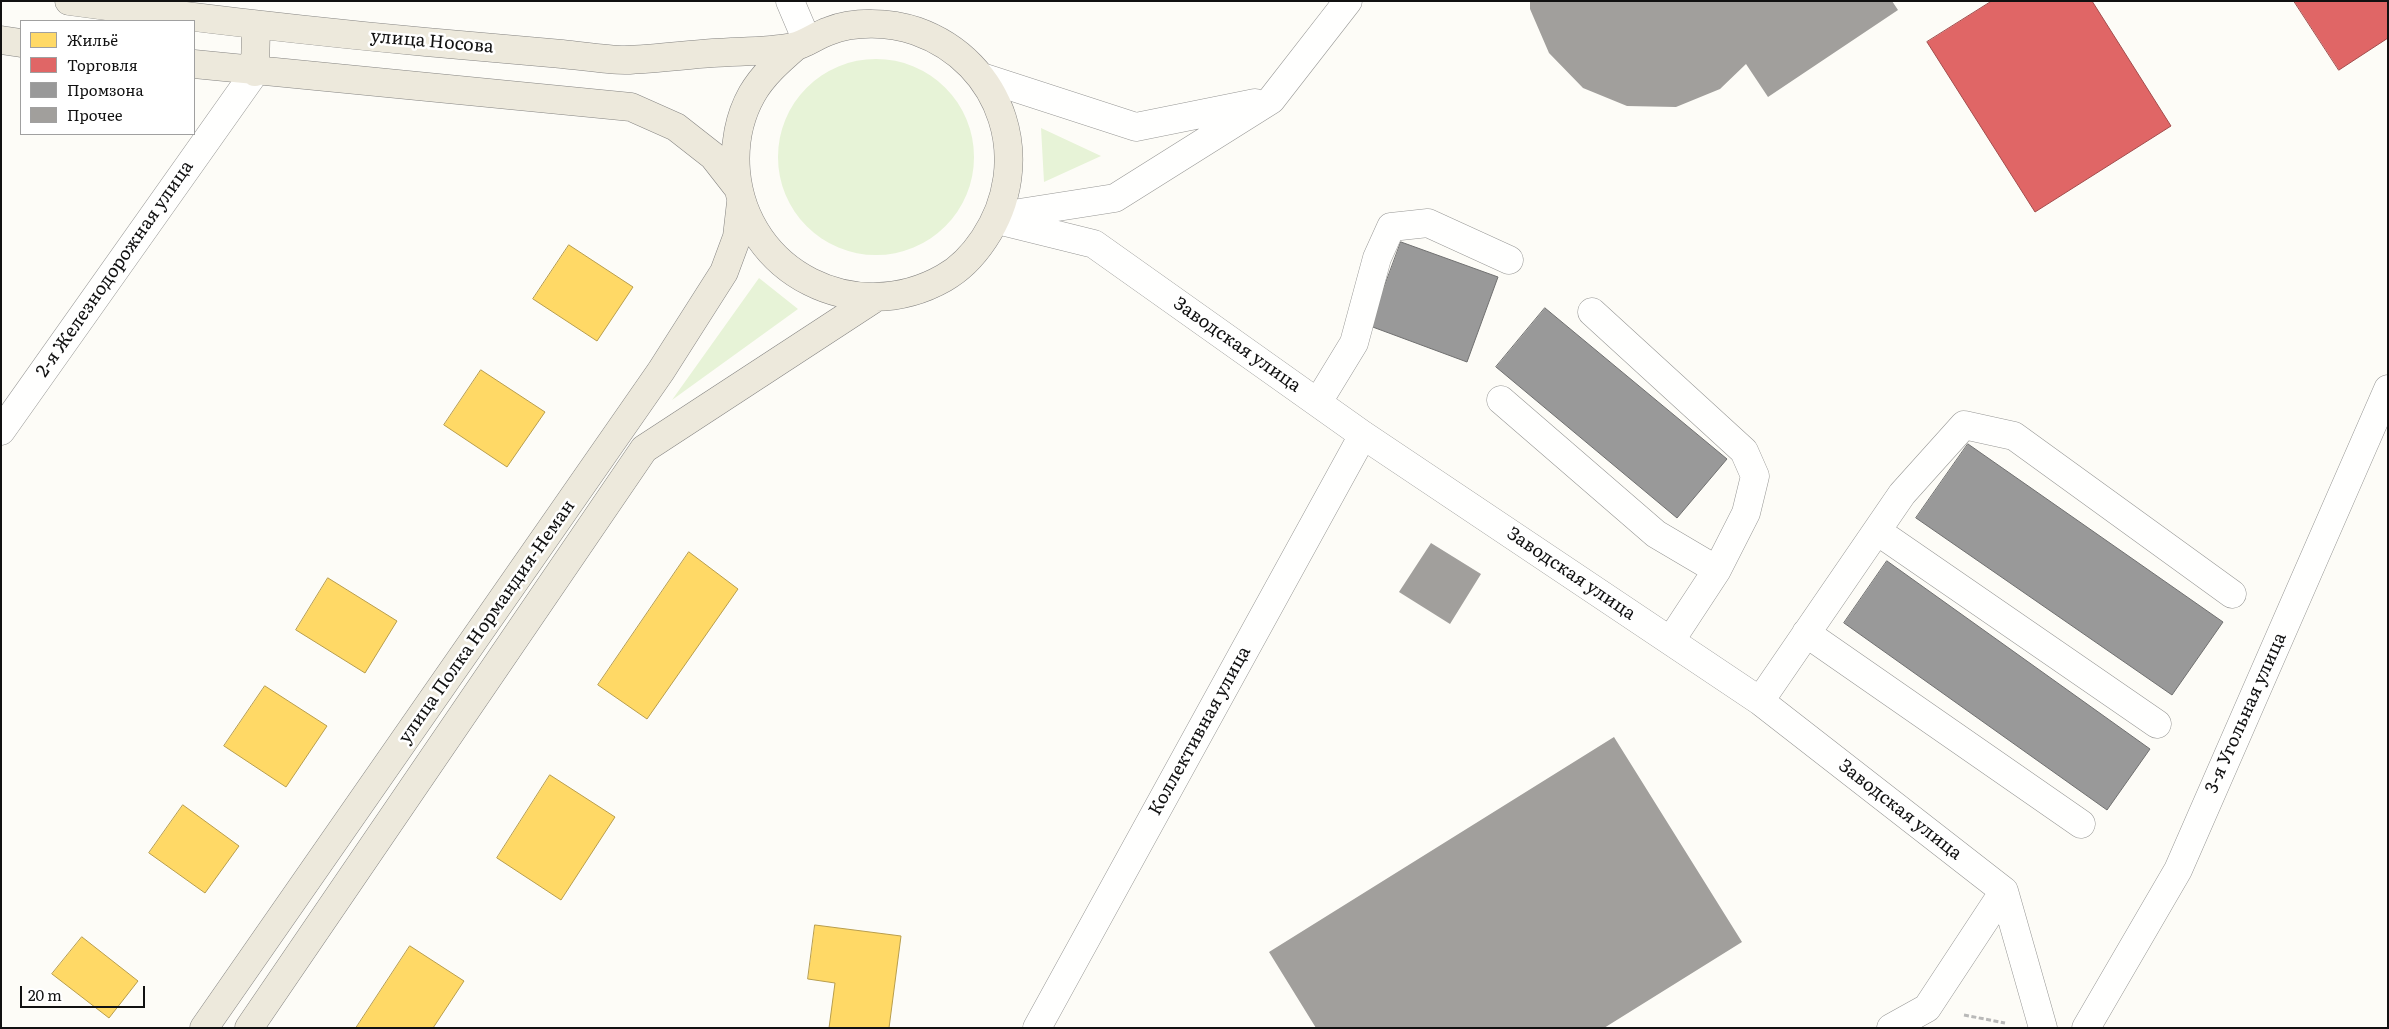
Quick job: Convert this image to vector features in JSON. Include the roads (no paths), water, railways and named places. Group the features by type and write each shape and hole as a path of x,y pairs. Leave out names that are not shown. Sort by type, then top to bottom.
{"main road":[{"name":"улица Носова","path":"69,1 256,26 623,60 801,44"},
{"path":"195,64 255,72 631,107 676,127 713,156 740,195 756,234 779,261 807,281 840,294 875,298 912,292 947,276 976,252 998,218 1009,181 1009,144 1000,109 982,77 952,48 914,30 873,23 832,29 801,44 771,69 756,88 740,125 735,156 740,195"},
{"path":"255,72 256,26"},
{"path":"1,40 20,42"},
{"name":"улица Полка Нормандия-Неман","path":"204,1028 662,371 724,272 737,237 740,195"},
{"name":"улица Полка Нормандия-Неман","path":"249,1028 644,449 875,298"}],"street":[{"path":"790,1 801,44"},
{"path":"998,218 1115,198 1271,100 1348,1"},
{"name":"2-я Железнодорожная улица","path":"1,431 255,72"},
{"path":"982,77 1136,127 1271,100"},
{"name":"Заводская улица","path":"998,218 1094,244 1363,435 1760,701 2004,891"},
{"path":"1318,402 1354,343 1377,258 1392,227 1428,224 1510,260"},
{"path":"1592,312 1744,451 1755,476 1746,513 1717,570 1671,640"},
{"name":"3-я Угольная улица","path":"2086,1028 2178,870 2388,389"},
{"path":"1501,400 1656,534 1717,570"},
{"path":"1760,701 1902,494 1964,425 2014,436 2232,594"},
{"name":"Коллективная улица","path":"1038,1028 1363,435"},
{"path":"1877,530 2157,724"},
{"path":"1806,633 2081,824"},
{"path":"1891,1028 1927,1008 2004,891"},
{"path":"2004,891 2043,1028"}]}
